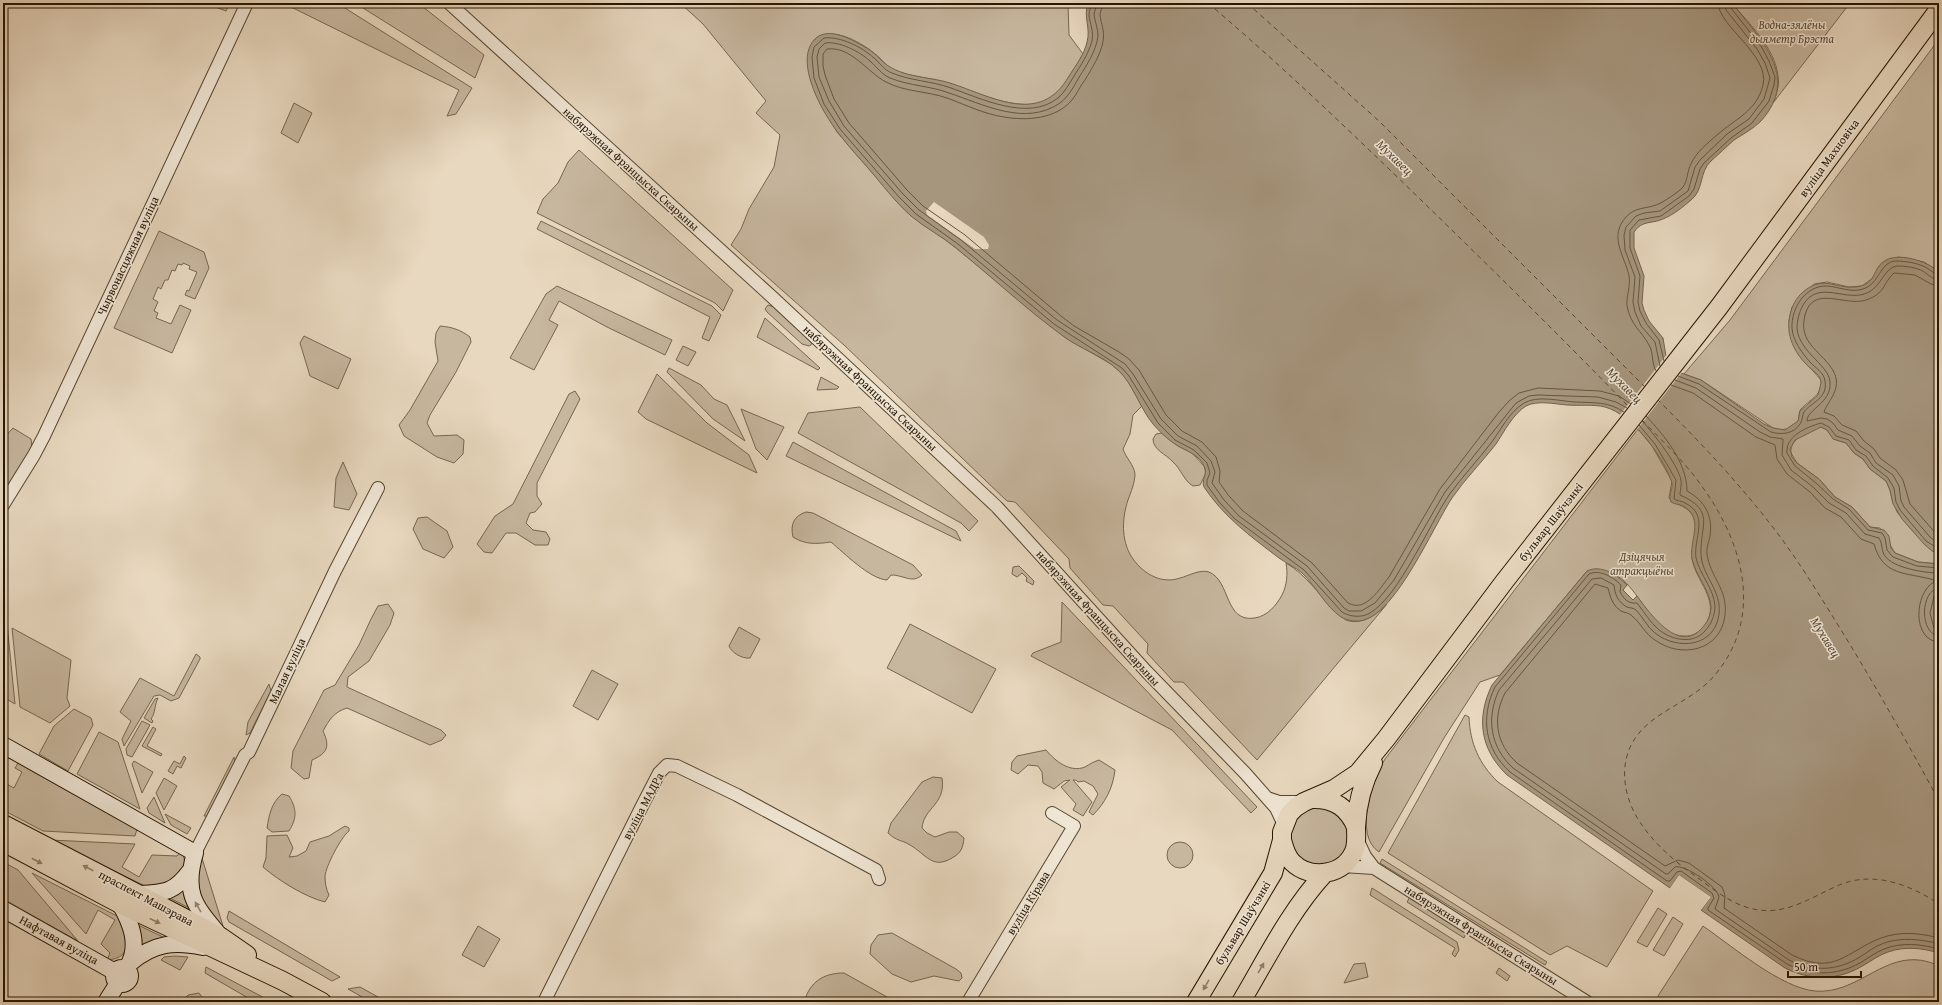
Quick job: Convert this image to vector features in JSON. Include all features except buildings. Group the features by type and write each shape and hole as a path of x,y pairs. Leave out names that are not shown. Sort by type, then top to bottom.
{"main road":[{"name":"вуліца Махновіча","path":"1719,307 1939,9"},
{"name":"бульвар Шаўчэнкі","path":"1196,1002 1273,873 1289,814 1309,800 1334,789 1358,773 1386,739 1504,582 1719,307"},
{"name":"бульвар Шаўчэнкі","path":"1241,1002 1305,896 1324,874 1342,866 1350,859 1355,849 1360,797 1366,776 1386,739"},
{"path":"1309,800 1328,800 1340,805 1353,819 1356,833"},
{"name":"праспект Машэрава","path":"3,824 139,894 217,943 322,1002"},
{"path":"1283,833 1285,852 1292,862 1301,869 1312,873 1324,874"},
{"name":"праспект Машэрава","path":"3,842 120,904 217,943"}],"street":[{"name":"Чырвонасцяжная вуліца","path":"3,505 44,436 247,3"},
{"name":"набярэжная Францыска Скарыны","path":"448,3 771,296 997,507 1146,671 1245,773 1267,798 1281,817 1283,833"},
{"name":"Малая вуліца","path":"195,853 245,755 249,752 335,571 378,488"},
{"path":"3,745 195,853 190,871 190,886 196,906 217,943 184,943 152,948 123,972"},
{"name":"вуліца МАДРа","path":"544,1002 659,773 667,765 677,766 737,795 813,835 876,870 879,879"},
{"path":"1267,798 1284,802 1309,800"},
{"name":"вуліца Кірава","path":"968,1002 1074,826 1052,813"},
{"name":"набярэжная Францыска Скарыны","path":"1356,833 1365,856 1374,868 1587,1002"},
{"name":"набярэжная Францыска Скарыны","path":"1342,866 1374,868"},
{"path":"139,894 165,892 170,890 181,882 190,871"},
{"path":"106,1002 123,972 133,937 130,921 120,904"},
{"name":"Нафтавая вуліца","path":"3,909 123,972"}],"green space":[{"path":"205,3 230,3 226,11"},
{"path":"290,3 337,3 472,88 456,114 447,116 459,90 287,5"},
{"path":"355,3 418,3 484,55 475,78"},
{"path":"680,3 1068,3 1069,35 1083,54 1071,76 1060,91 1045,102 1018,104 1004,102 944,82 899,72 892,69 868,48 844,36 836,34 828,34 814,40 815,92 837,132 905,210 955,247 1066,338 1111,364 1126,378 1142,406 1133,415 1130,434 1123,449 1135,474 1134,484 1125,514 1125,543 1131,556 1140,567 1152,576 1165,580 1173,580 1198,572 1209,572 1216,577 1221,584 1233,608 1238,614 1245,618 1259,617 1271,610 1277,603 1284,591 1286,583 1286,563 1300,573 1346,620 1358,621 1369,618 1379,612 1387,604 1257,760 1183,682 1174,682 1147,653 1148,644 1113,606 1103,605 1070,568 1069,559 1015,502 1007,501 844,345 731,245 741,229 749,209 774,167 780,135 756,113 766,101 703,24"},
{"name":"Водна-зялёны дыяметр Брэста","path":"1732,3 1850,3 1773,103 1778,80 1776,66 1772,56 1767,46"},
{"path":"1939,39 1939,272 1924,262 1898,257 1879,266 1874,277 1862,286 1849,287 1827,282 1814,284 1792,307 1789,321 1798,354 1821,380 1820,389 1818,393 1801,409 1796,424 1790,428 1773,428 1701,380 1684,374 1730,320"},
{"path":"294,103 312,113 298,143 281,133"},
{"path":"579,150 733,290 723,311 715,303 537,213 543,199 558,183 568,162"},
{"path":"541,221 712,306 721,315 709,341 702,338 710,317 537,229"},
{"path":"159,231 204,252 209,268 195,299 185,295 187,290 189,291 197,272 189,269 190,266 183,263 182,265 178,264 175,271 172,270 168,280 165,280 161,289 158,287 153,299 158,302 154,311 158,313 156,318 171,324 180,305 191,310 172,353 114,328"},
{"path":"557,286 672,340 665,355 607,327 559,301 549,320 558,325 534,370 510,358 546,294"},
{"path":"768,305 774,307 812,342 811,345 809,346 802,344 767,312 765,309"},
{"path":"765,318 820,368 818,370 757,337"},
{"path":"440,326 463,332 470,337 471,342 427,423 434,436 457,435 464,440 463,454 454,463 437,457 404,436 399,425 410,410 438,361 435,342 436,333"},
{"path":"304,336 351,359 338,389 310,376 300,343"},
{"path":"683,346 696,352 688,366 676,360"},
{"path":"669,368 701,385 714,399 727,405 745,441 713,419 667,372"},
{"path":"657,374 707,423 749,455 757,473 646,419 638,412"},
{"path":"821,377 839,387 837,389 817,390"},
{"path":"575,391 580,399 537,483 537,496 542,504 535,512 530,513 526,523 533,530 546,532 550,539 548,545 535,545 516,533 506,533 492,553 484,552 477,544 495,516 513,504 569,394"},
{"path":"860,407 978,521 969,531 961,523 798,433 808,413"},
{"path":"741,409 784,427 767,460 756,449"},
{"path":"1821,427 1827,430 1836,440 1846,443 1854,453 1863,459 1870,469 1886,481 1897,512 1911,529 1935,552 1939,553 1939,564 1918,562 1895,553 1880,528 1870,527 1852,507 1835,497 1819,479 1797,463 1791,453 1793,443 1801,436"},
{"path":"13,428 31,439 32,447 3,496 3,439"},
{"name":"Дзіцячыя атракцыёны","path":"1638,429 1652,446 1672,481 1669,498 1686,508 1694,518 1696,527 1692,557 1697,574 1709,599 1710,607 1709,616 1705,625 1700,631 1693,635 1675,635 1664,629 1655,620 1631,588 1622,579 1608,572 1587,571 1500,675 1480,682 1444,738 1379,852 1371,844 1367,833 1366,821 1371,793 1375,780 1385,759"},
{"path":"1162,433 1178,446 1192,453 1204,466 1206,473 1200,485 1193,486 1190,484 1176,465 1157,449 1153,439 1156,434"},
{"path":"793,442 956,531 961,541 786,456"},
{"path":"343,462 357,494 349,510 334,507 336,478"},
{"path":"806,512 813,513 913,565 922,575 915,579 891,575 887,580 880,579 858,565 831,542 811,543 798,540 793,537 793,524 798,516"},
{"path":"427,517 447,531 453,547 444,558 423,549 413,529 418,518"},
{"path":"3,540 7,546 7,555 3,565"},
{"path":"1019,566 1034,581 1033,585 1026,581 1027,578 1022,573 1017,577 1012,574 1013,567"},
{"path":"1939,595 1939,630 1934,613"},
{"path":"1062,602 1257,807 1251,813 1172,730 1031,656 1033,653 1061,642"},
{"path":"388,604 394,613 390,625 369,661 348,677 347,687 441,730 446,735 442,740 430,745 347,708 335,714 327,723 323,731 327,745 326,748 321,755 312,760 309,778 304,779 291,768 293,751 324,690 335,685 359,645 378,606"},
{"path":"3,621 7,623 15,704 3,697"},
{"path":"910,624 996,669 972,713 887,668"},
{"path":"739,627 760,639 750,658 744,658 738,655 732,651 729,646"},
{"path":"12,628 71,660 67,698 70,706 50,723 20,707"},
{"path":"196,654 200,657 200,659 179,698 171,701 160,695 154,696 124,746 122,739 131,721 120,712 140,678 174,696"},
{"path":"592,670 618,684 598,720 573,706"},
{"path":"269,684 271,691 250,733 246,735 248,722"},
{"path":"158,698 154,714 151,719 153,721 152,723 144,718 155,699"},
{"path":"74,709 91,718 93,725 68,771 39,754 54,726"},
{"path":"1465,715 1469,717 1471,736 1477,752 1486,768 1498,782 1653,891 1607,967 1567,946 1550,955 1388,853"},
{"path":"142,721 150,725 132,757 127,755 126,749"},
{"path":"153,727 156,729 147,746 162,754 161,756 142,746"},
{"path":"99,732 118,742 140,809 77,774"},
{"path":"1046,750 1058,762 1068,767 1085,767 1099,760 1115,770 1108,795 1093,815 1089,812 1098,794 1093,786 1084,781 1078,782 1073,780 1092,802 1083,816 1073,810 1076,804 1061,787 1070,780 1064,781 1054,789 1043,783 1042,772 1038,766 1028,765 1018,774 1011,770 1012,762 1017,756"},
{"path":"184,756 186,758 181,768 177,766 173,774 168,771 174,761 180,764"},
{"path":"234,757 235,763 209,816 204,816"},
{"path":"134,761 153,772 142,793 132,764"},
{"path":"18,763 137,829 135,836 43,831 3,810 3,782 14,788 22,772 15,768"},
{"path":"933,777 942,778 941,794 927,815 922,828 927,833 935,837 949,832 957,832 964,838 962,847 958,854 945,861 939,862 934,862 910,845 894,838 888,833 891,823 922,782"},
{"path":"164,778 177,786 164,810 156,793"},
{"path":"282,794 289,796 294,805 294,822 289,831 272,832 267,828 270,814 275,801"},
{"path":"154,797 165,823 149,813 147,808"},
{"path":"1319,807 1330,809 1343,820 1346,825 1348,836 1346,847 1335,860 1330,863 1319,865 1308,863 1295,852 1292,847 1290,836 1292,825 1303,812 1308,809"},
{"path":"165,814 191,828 187,834 171,825"},
{"path":"345,826 349,828 349,831 338,845 326,871 325,884 329,895 325,902 317,900 292,888 263,867 266,858 267,836 287,835 293,848 289,857 297,856 306,851 310,842 329,836"},
{"path":"50,840 135,844 122,867 139,877 152,855 177,856 181,851 184,856 184,866 183,870 170,885 147,887"},
{"path":"1180,842 1189,846 1193,855 1189,864 1180,868 1171,864 1167,855 1171,846"},
{"path":"201,855 223,926 203,910 195,870"},
{"path":"1382,859 1547,962 1545,965 1380,863"},
{"path":"3,862 18,870 78,941 3,899"},
{"path":"32,873 123,919 126,946 125,951 121,956 107,960 110,953 101,944 115,920 98,910 86,934"},
{"path":"184,885 190,906 189,908 166,896"},
{"path":"1372,888 1457,942 1459,950 1455,957 1452,954 1455,948 1370,895"},
{"path":"1410,897 1466,933 1464,938 1407,902"},
{"path":"1658,908 1667,914 1647,947 1637,942"},
{"path":"229,911 340,977 332,981 229,922 227,918"},
{"path":"1673,917 1683,924 1664,956 1653,950"},
{"path":"140,926 163,937 163,939 141,949 137,927"},
{"path":"478,926 500,939 484,967 462,955"},
{"path":"1703,926 1742,955 1772,974 1802,988 1815,991 1832,990 1847,985 1890,964 1905,960 1921,960 1939,966 1939,1002 1663,1002 1658,996"},
{"path":"892,933 956,969 961,973 962,978 959,981 934,976 911,982 892,974 870,954 871,945 878,935"},
{"path":"164,957 188,957 180,970 161,960"},
{"path":"1365,963 1368,977 1344,983 1354,964"},
{"path":"206,967 272,1002 255,1002 205,973"},
{"path":"1499,968 1510,976 1507,981 1496,973"},
{"path":"836,973 844,973 896,1002 804,1002 810,989 818,980"},
{"path":"360,987 387,1002 371,1002 348,989"},
{"path":"199,993 206,1002 181,1002 188,995"}],"water":[{"name":"Мухавец","path":"1088,3 1732,3 1764,44 1772,59 1777,73 1777,89 1772,104 1761,121 1734,140 1707,165 1695,196 1678,211 1659,221 1644,224 1637,228 1634,232 1634,248 1644,276 1642,303 1649,321 1663,338 1666,356 1681,373 1701,380 1764,424 1773,428 1785,430 1798,421 1800,411 1818,395 1821,383 1819,376 1799,356 1790,337 1790,315 1795,302 1801,294 1811,287 1825,283 1845,287 1861,286 1869,282 1877,268 1883,262 1896,257 1904,257 1920,261 1939,272 1939,553 1932,551 1924,544 1902,519 1893,504 1890,490 1886,481 1870,469 1863,459 1854,453 1846,443 1833,439 1827,430 1821,427 1795,440 1790,449 1792,457 1797,463 1819,479 1835,497 1852,507 1870,527 1884,530 1889,536 1891,548 1895,553 1918,562 1939,564 1939,595 1934,613 1939,630 1939,953 1914,948 1894,950 1844,974 1824,977 1805,975 1785,968 1701,910 1711,897 1679,875 1670,888 1507,775 1491,755 1483,733 1483,721 1487,697 1492,685 1587,571 1598,569 1614,574 1627,585 1623,590 1633,600 1637,596 1656,620 1674,634 1683,637 1692,635 1701,629 1707,622 1711,610 1710,601 1692,559 1695,524 1694,518 1691,512 1685,507 1671,502 1670,496 1672,483 1666,470 1645,437 1626,418 1605,407 1591,405 1535,403 1521,409 1513,418 1496,444 1452,498 1425,547 1389,601 1376,613 1364,620 1352,621 1343,618 1325,602 1302,573 1258,542 1238,526 1220,508 1204,487 1203,482 1205,468 1203,463 1192,453 1169,440 1155,427 1128,382 1118,370 1105,360 1063,336 951,244 905,211 837,131 818,100 810,78 807,57 810,47 819,36 823,34 833,34 848,38 864,46 895,70 913,76 950,83 982,95 1014,104 1029,104 1044,100 1057,91 1080,60 1088,37 1086,13"}],"pier":[{"path":"934,202 984,237 989,245 988,249 975,249 927,215 926,211"},
{"path":"1668,353 1670,360 1678,369 1683,371 1636,431 1619,416"},
{"path":"1679,875 1711,897 1701,910 1699,909 1708,897 1680,877 1671,889 1670,888"}],"ferry route":[{"path":"1208,3 1290,75 1369,150 1500,277 1629,407"},
{"path":"1247,3 1379,121 1645,387"},
{"path":"1657,399 1733,479 1792,553 1864,669 1939,801"},
{"path":"1642,420 1673,451 1701,485 1716,507 1728,531 1737,555 1742,580 1743,605 1739,629 1730,653 1714,676 1694,693 1661,714 1642,730 1634,740 1627,757 1625,767 1625,785 1630,803 1639,821 1660,847 1685,869 1724,897 1750,908 1770,911 1790,907 1800,904 1850,881 1863,879 1877,879 1903,885 1939,904"}]}
